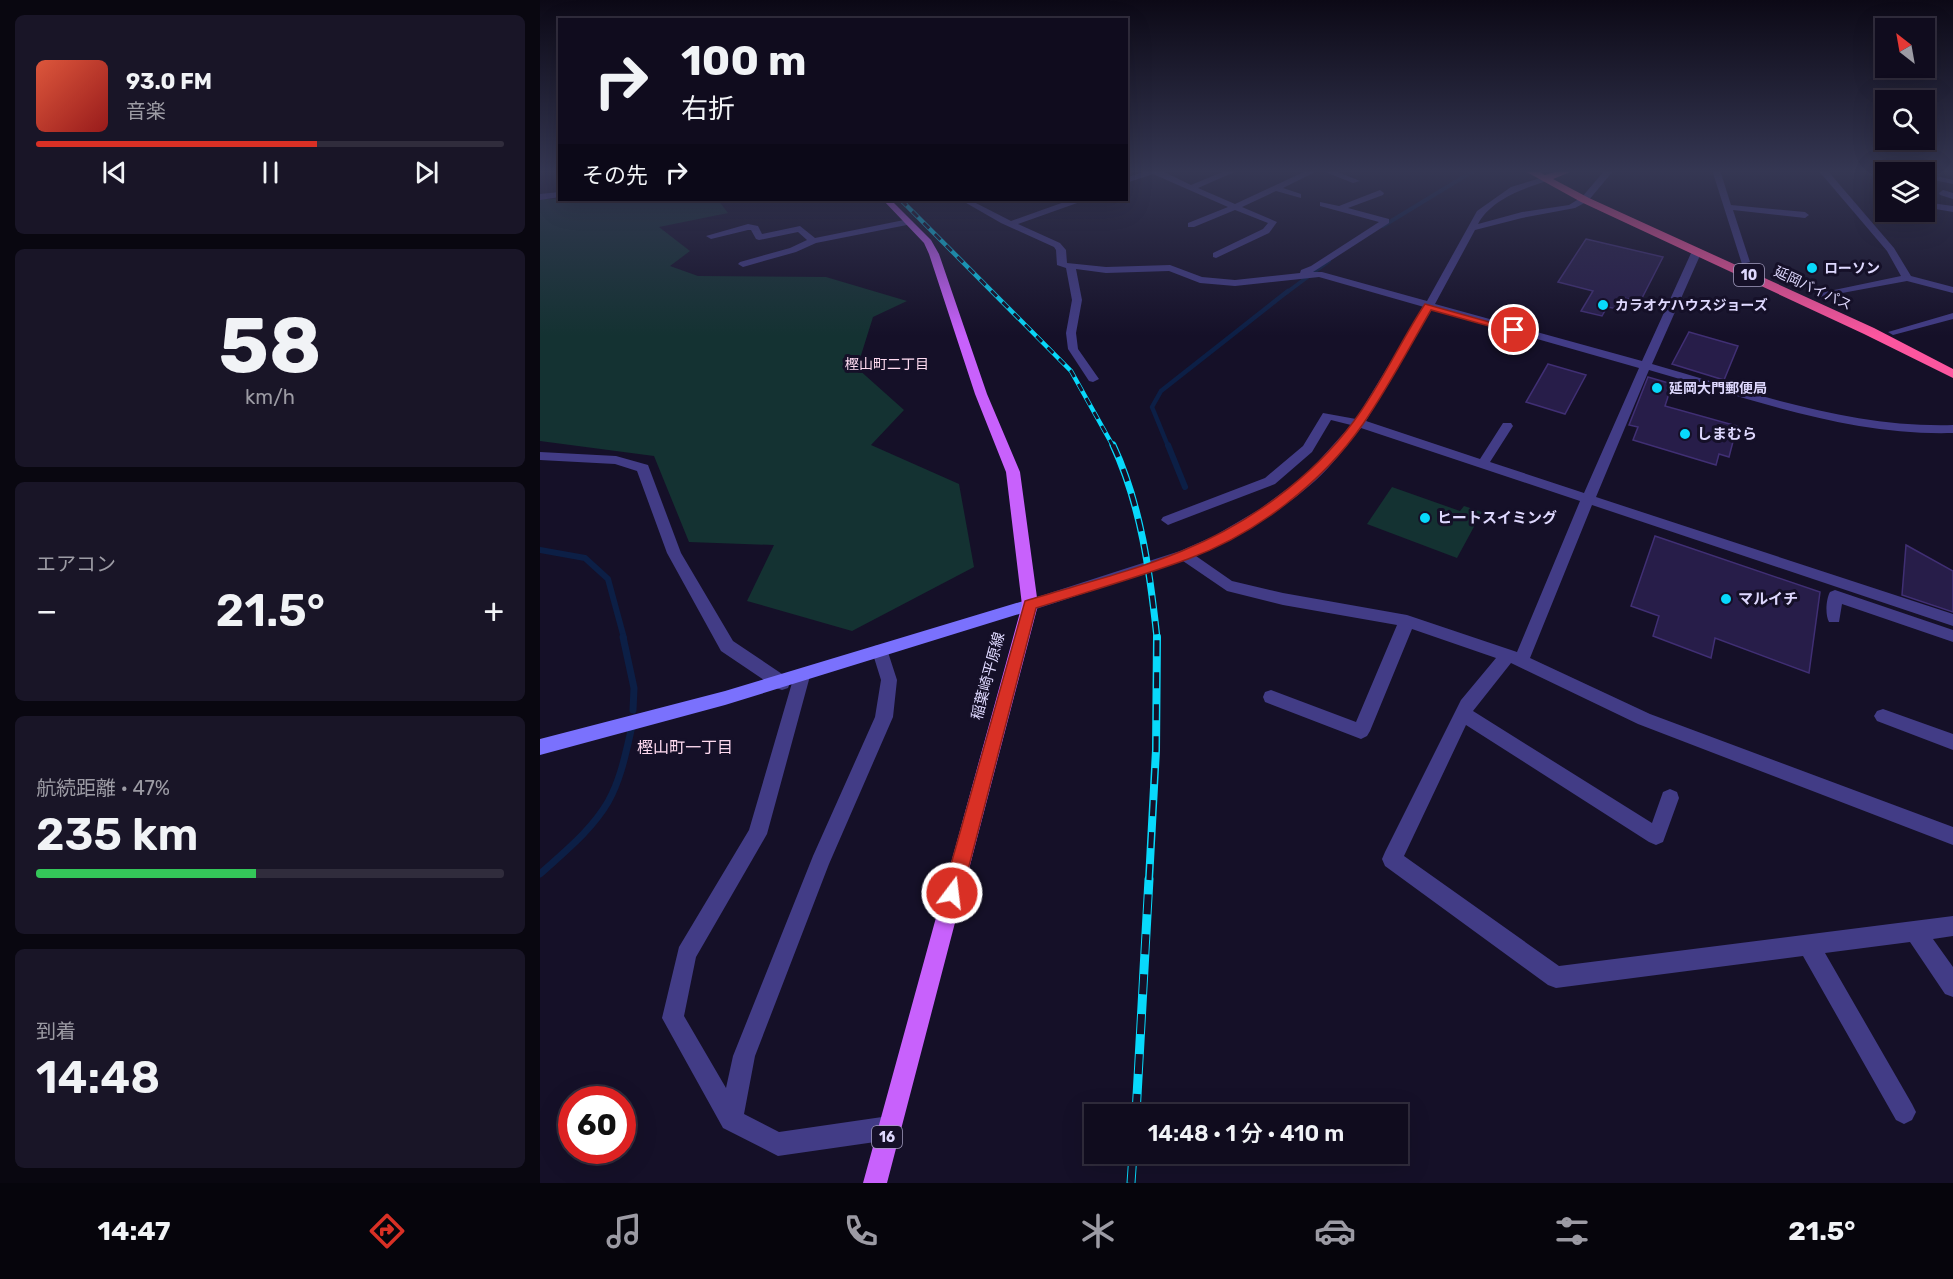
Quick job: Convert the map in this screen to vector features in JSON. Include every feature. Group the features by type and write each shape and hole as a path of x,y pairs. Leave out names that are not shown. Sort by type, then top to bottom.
{"highway":[{"name":"延岡バイパス","path":"1645,225 1869,331 1953,374"},
{"name":"延岡バイパス","path":"1657,225 1819,296 1953,364"}],"main road":[{"name":"稲葉崎平原線","path":"875,1183 1030,605 1013,472 981,394 934,254 928,242 912,225"}],"street":[{"path":"743,264 793,250 813,241 893,225"},
{"path":"1013,225 1057,245 1061,250 1062,266 1106,270 1170,268 1200,280 1214,282 1319,274 1827,417 1917,430 1953,429"},
{"path":"1216,255 1266,231 1271,225"},
{"path":"1295,277 1314,268 1380,225"},
{"path":"540,747 650,721 792,680 1185,555 1219,540 1265,512 1312,477 1359,423 1473,225"},
{"path":"1471,228 1489,225"},
{"path":"1734,225 1745,262"},
{"path":"1870,225 1891,250 1907,278"},
{"path":"711,236 748,227 755,228 759,237 800,229 813,241"},
{"path":"1697,251 1514,658 1467,705 1392,859 1556,977 1953,926"},
{"path":"1070,266 1077,300 1071,333 1073,348 1093,380"},
{"path":"1819,296 1907,278 1953,290"},
{"path":"1893,332 1953,316"},
{"path":"1168,520 1270,481 1308,449 1327,416 1359,423 1953,620"},
{"path":"1482,465 1507,426"},
{"path":"540,456 616,460 643,468 674,552 727,646 792,680"},
{"path":"1185,555 1227,585 1283,599 1407,621 1514,658 1644,719 1953,836"},
{"path":"1834,618 1835,596 1953,636"},
{"path":"1270,697 1361,731 1407,621"},
{"path":"731,1120 744,1056 820,863 884,717 889,680 880,651"},
{"path":"792,680 757,834 686,954 673,1018 731,1120 778,1144 889,1128"},
{"path":"1463,714 1656,836 1670,798"},
{"path":"1883,716 1953,742"},
{"path":"1915,931 1953,986"},
{"path":"1808,944 1904,1112"}],"green space":[{"path":"540,225 668,225 659,227 690,251 670,266 698,276 826,277 907,301 873,317 857,368 904,410 871,445 959,484 974,567 852,631 747,601 774,545 689,542 654,456 540,441"},
{"name":"ヒートスイミング","path":"1392,487 1460,511 1464,506 1482,512 1457,558 1367,524"}],"building":[{"path":"1586,239 1663,257 1640,302 1624,298 1619,309 1607,307 1602,316 1581,311 1593,291 1558,282"},
{"path":"1689,332 1738,346 1724,380 1672,364"},
{"path":"1548,364 1586,375 1565,414 1526,402"},
{"name":"しまむら","path":"1648,377 1672,384 1665,406 1737,426 1729,457 1719,454 1716,465 1633,440 1638,427 1629,425"},
{"name":"マルイチ","path":"1655,536 1820,592 1809,673 1715,638 1711,658 1653,636 1659,616 1631,606"},
{"path":"1906,545 1953,571 1953,612 1902,595"}],"waterway":[{"path":"1286,293 1329,261"},
{"path":"1168,446 1152,407 1161,391 1288,291"},
{"path":"1168,445 1185,487"},
{"path":"540,550 585,558 608,579 624,638"},
{"path":"623,637 634,688 633,710"},
{"path":"540,874 585,832 608,802 620,775 632,726"}],"railway":[{"path":"926,225 1071,371 1113,446"},
{"path":"1113,445 1131,491 1143,540 1157,638"},
{"path":"1149,880 1156,750 1157,638"},
{"path":"1137,1104 1149,879"},
{"path":"1131,1183 1132,1164"}],"place":[{"name":"ローソン","path":"1812,268"},
{"name":"カラオケハウスジョーズ","path":"1603,305"},
{"name":"延岡大門郵便局","path":"1657,388"},
{"name":"しまむら","path":"1685,434"},
{"name":"ヒートスイミング","path":"1425,518"},
{"name":"マルイチ","path":"1726,599"}],"district":[{"name":"樫山町二丁目","path":"887,364"},
{"name":"樫山町一丁目","path":"685,747"}],"route":[{"path":"952,893 1030,605 1185,555 1219,540 1265,512 1312,477 1359,423 1428,306 1514,330"}]}
